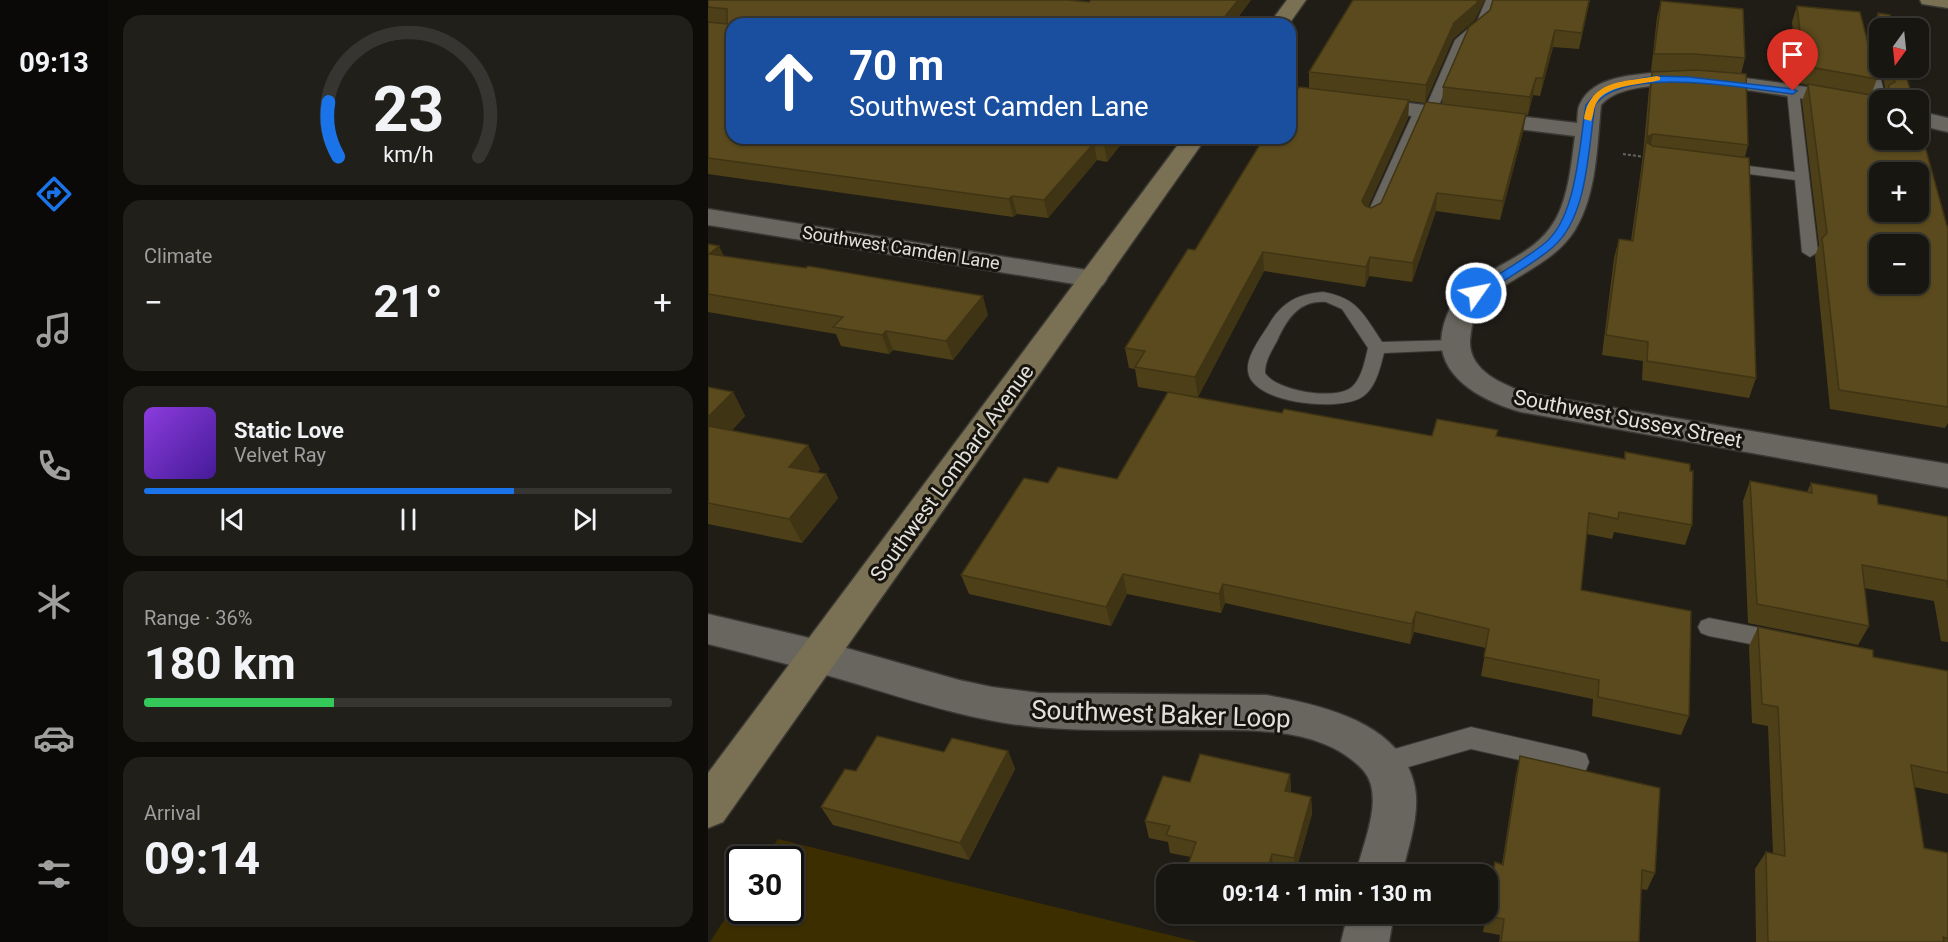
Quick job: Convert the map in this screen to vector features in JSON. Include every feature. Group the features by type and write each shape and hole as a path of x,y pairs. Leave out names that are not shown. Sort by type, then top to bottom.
{"street":[{"path":"1284,18 1297,0"},
{"path":"1929,0 1948,2"},
{"path":"1454,345 1462,310 1476,293 1549,245 1563,229 1574,208 1590,105 1608,88 1657,79 1689,79 1793,91 1869,106"},
{"path":"1296,96 1586,131"},
{"path":"1929,121 1948,125"},
{"name":"Southwest Lombard Avenue","path":"708,808 1191,144"},
{"name":"Southwest Camden Lane","path":"708,217 1093,279"},
{"name":"Southwest Sussex Street","path":"1454,345 1464,370 1489,390 1521,402 1948,476"},
{"name":"Southwest Baker Loop","path":"708,629 818,656 958,697 992,704 1039,710 1266,713 1293,717 1333,730 1363,746 1384,763"},
{"path":"1381,864 1391,818 1394,788 1384,763"},
{"path":"1365,942 1369,924"}],"lane":[{"path":"1371,221 1461,40 1482,23 1491,0"},
{"path":"1866,44 1877,90"},
{"path":"1793,91 1810,252"},
{"path":"1649,158 1802,177"},
{"path":"1309,297 1330,298 1347,305 1377,348 1366,385 1353,396 1337,400 1313,399 1270,388 1258,378 1256,365 1280,317 1295,304 1309,297"},
{"path":"1377,348 1454,345"},
{"path":"1709,627 1800,645"},
{"path":"1384,763 1471,738 1577,762"}],"path":[{"path":"1616,153 1649,158"}],"shaded area":[{"path":"778,839 1198,942 710,942 726,917 726,924 804,924 804,846 773,846"}],"building":[{"path":"708,0 1068,0 1089,2 1091,0 1238,0 1224,18 727,18 727,9 708,7"},
{"path":"1353,0 1478,0 1454,23 1426,85 1309,72"},
{"path":"1493,0 1589,0 1582,33 1555,30 1543,78 1536,78 1530,97 1443,87 1469,27 1490,10"},
{"path":"1661,1 1743,9 1745,58 1654,54"},
{"path":"1797,6 1860,12 1869,47 1869,78 1804,66"},
{"path":"1878,13 1890,15 1891,18 1879,18"},
{"path":"708,22 726,24 726,144 1093,144 1044,200 1012,196 1009,199 708,158"},
{"path":"1696,70 1746,74 1748,145 1653,134 1647,137 1652,72"},
{"path":"1894,78 1907,78 1910,90 1889,90 1889,85 1895,82"},
{"path":"1808,84 1869,95 1869,150 1926,150 1948,226 1948,407 1839,390 1822,238 1827,233"},
{"path":"1299,87 1409,100 1362,201 1365,206 1371,208 1381,203 1426,102 1526,114 1503,201 1437,193 1413,263 1370,257 1366,267 1263,252 1195,377 1135,367 1145,351 1125,348 1188,249 1195,250 1260,144 1296,144 1296,92"},
{"path":"1646,142 1653,146 1749,158 1756,378 1647,361 1648,342 1606,335 1619,239 1633,241"},
{"path":"708,244 719,246 709,254 806,268 808,266 983,296 946,341 886,331 882,335 833,327 843,317 708,294"},
{"path":"708,387 733,392 708,417"},
{"path":"1168,392 1282,413 1284,409 1432,436 1437,419 1498,430 1496,436 1625,459 1625,452 1690,464 1690,471 1693,471 1692,525 1619,512 1618,519 1589,513 1581,590 1691,611 1689,716 1598,697 1599,680 1484,657 1489,629 1416,612 1412,624 1223,584 1219,594 1123,574 1106,607 961,575 1024,478 1048,483 1058,467 1117,479"},
{"path":"708,426 808,445 789,467 826,474 789,519 708,503"},
{"path":"1750,481 1812,493 1811,483 1877,495 1878,504 1948,517 1948,588 1947,581 1862,565 1869,626 1757,604"},
{"path":"1758,627 1873,650 1873,657 1948,671 1948,773 1911,765 1924,848 1948,853 1948,939 1943,937 1944,942 1768,942 1766,852 1785,856 1778,707 1762,704"},
{"path":"877,736 944,752 952,738 1008,751 960,843 821,807 845,769 856,771"},
{"path":"1200,754 1290,774 1285,791 1311,797 1294,858 1272,854 1269,864 1188,864 1196,842 1166,835 1170,826 1145,821 1163,776 1190,782"},
{"path":"1520,756 1660,788 1655,873 1642,870 1639,942 1501,942 1504,919 1498,918 1498,864 1495,864 1495,862 1503,865"}],"slow traffic":[{"path":"1588,119 1590,105 1608,88 1657,79"}],"route":[{"path":"1476,293 1549,245 1563,229 1574,208 1590,105 1608,88 1657,79 1689,79 1793,91"}]}
